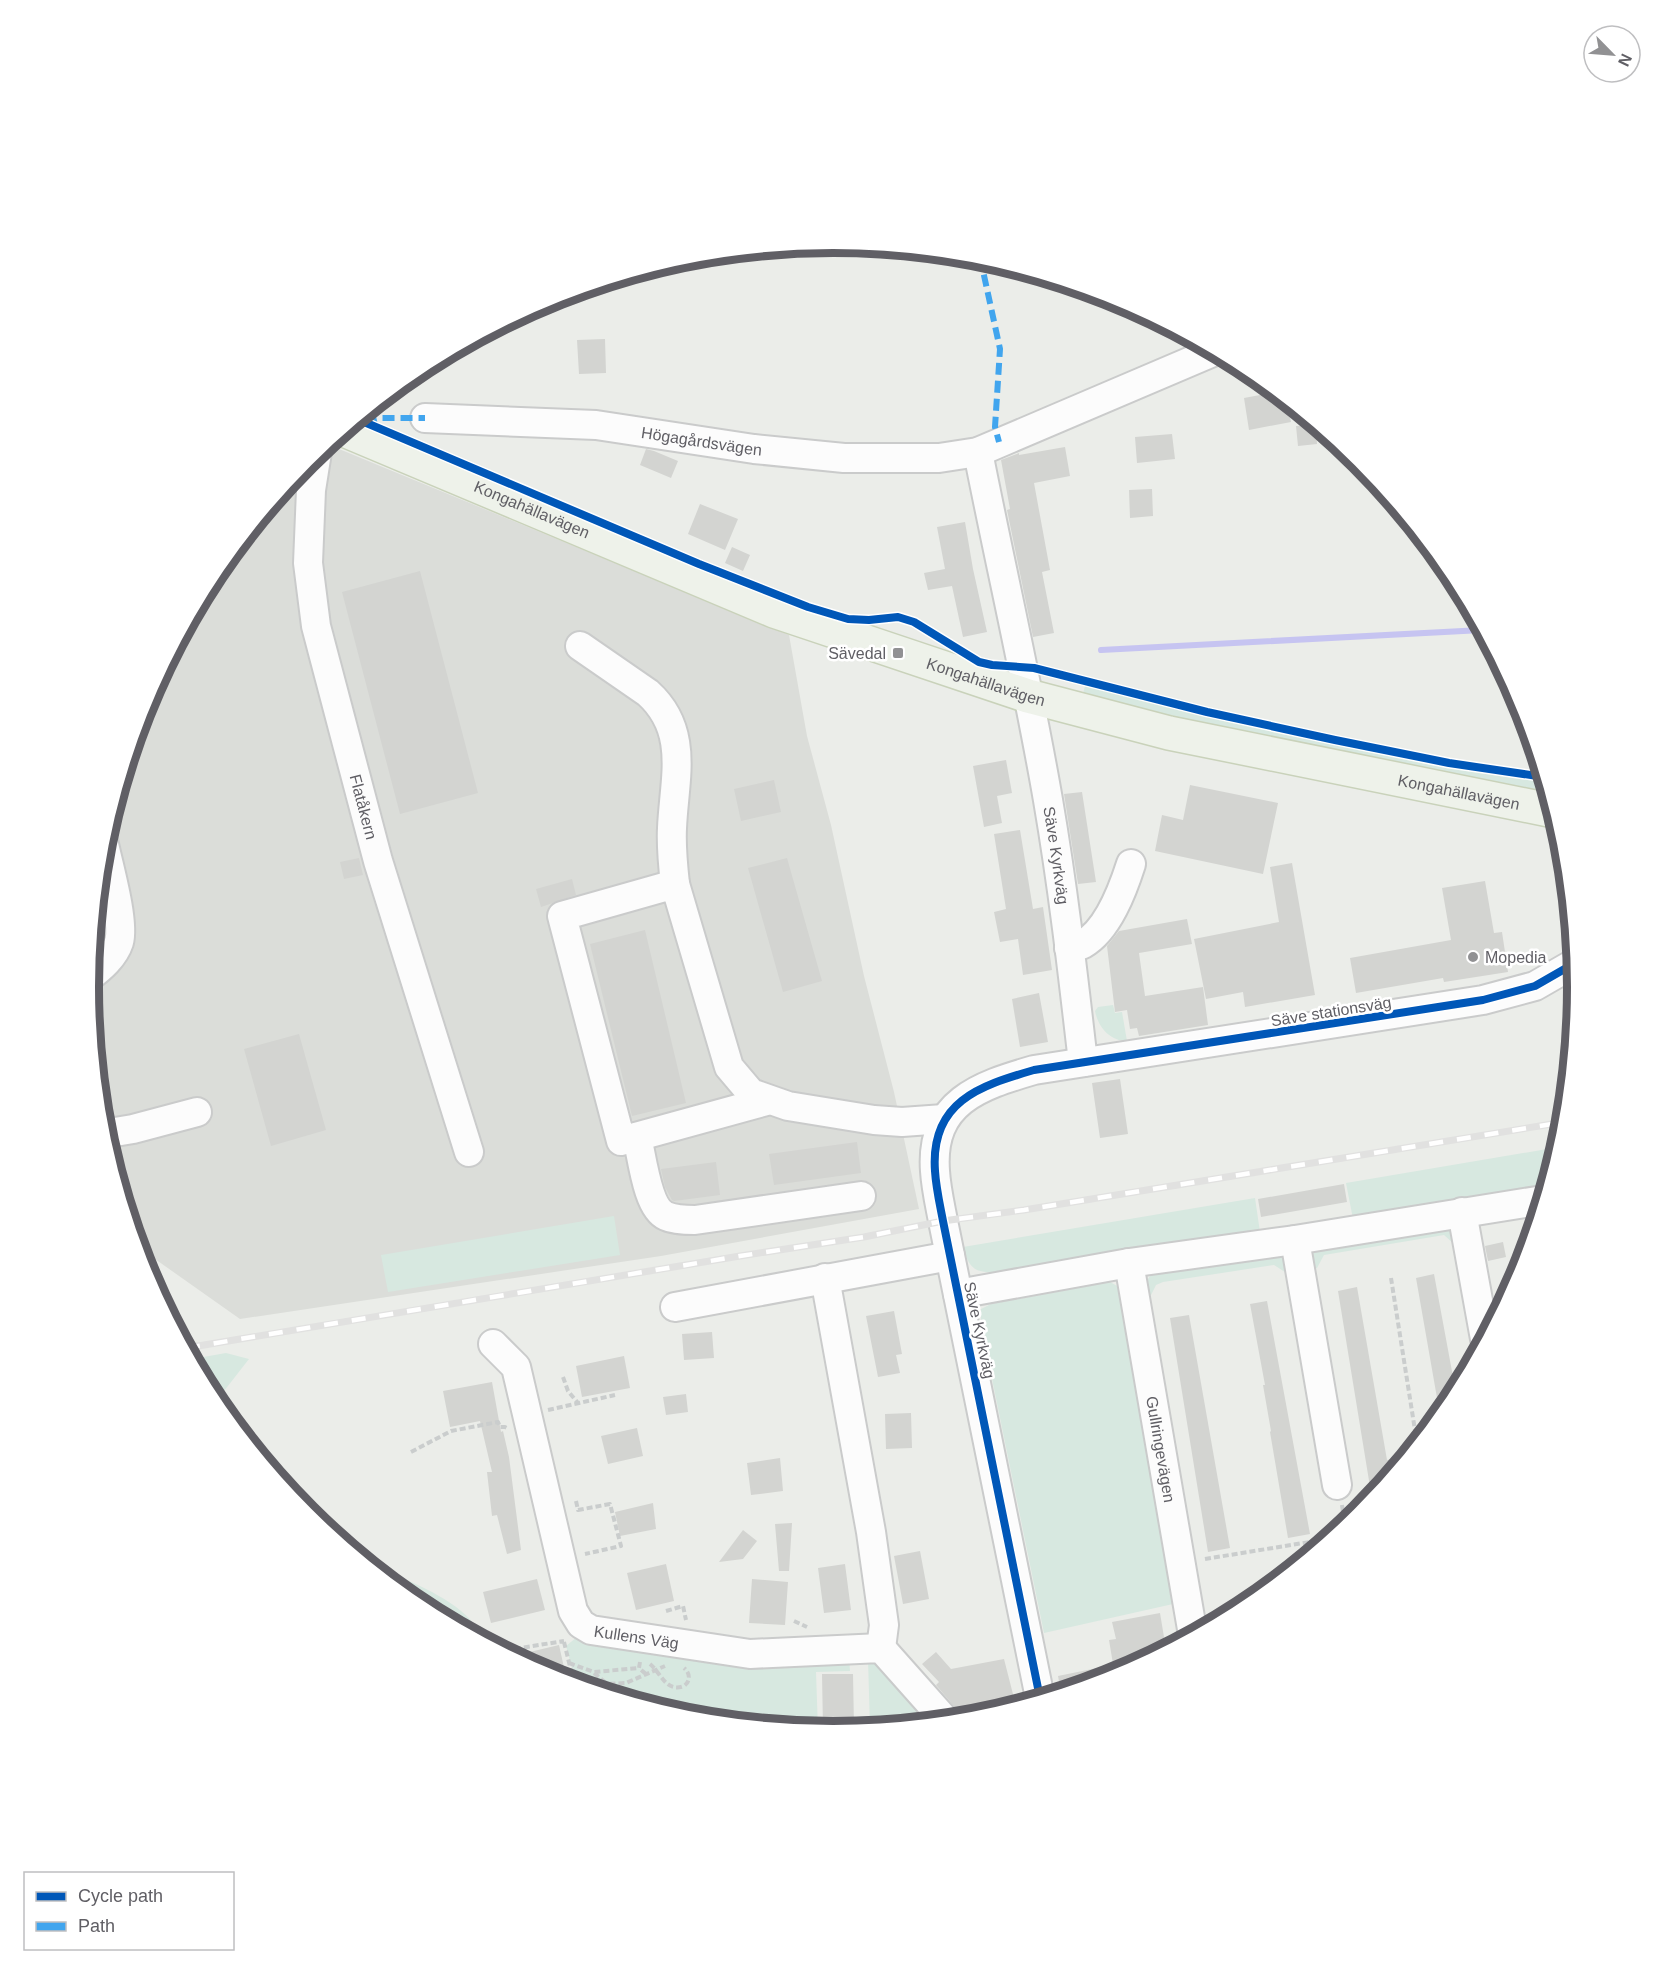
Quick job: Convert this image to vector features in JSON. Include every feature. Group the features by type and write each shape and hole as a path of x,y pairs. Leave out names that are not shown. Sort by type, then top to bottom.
{"main road":[{"name":"Kongahällavägen","path":"351,433 774,611 1028,696 1099,716 1189,737 1545,809"}],"street":[{"name":"Högagårdsvägen","path":"425,418 596,426 754,449 844,458 939,458 978,452 1206,355"},
{"path":"978,452 1028,696"},
{"name":"Flatåkern","path":"315,467 311,490 308,563 316,626 378,861 469,1152"},
{"path":"579,646 648,693 657,701 673,728 677,756 672,829 675,884 729,1067 751,1093 788,1106 874,1120 902,1122 944,1119 963,1100 985,1086 1034,1070 1083,1062"},
{"name":"Säve Kyrkväg","path":"1028,696 1048,801 1083,1062"},
{"path":"1069,948 1083,944 1105,922 1121,896 1131,864"},
{"path":"100,968 105,964 118,942 121,926 109,868"},
{"path":"675,884 562,916 621,1141 770,1100"},
{"name":"Säve stationsväg","path":"1083,1062 1482,1000 1535,986 1566,968"},
{"path":"114,1132 197,1112"},
{"name":"Säve Kyrkväg","path":"944,1119 936,1145 934,1171 1039,1691"},
{"path":"637,1137 651,1196 657,1210 666,1216 695,1220 861,1196"},
{"path":"958,1294 1129,1263 1295,1240 1535,1201"},
{"path":"1462,1212 1483,1327"},
{"path":"1295,1240 1337,1485"},
{"path":"675,1307 950,1256"},
{"name":"Gullringevägen","path":"1129,1263 1192,1627"},
{"path":"825,1278 871,1532 884,1625 881,1648 939,1713"},
{"name":"Kullens Väg","path":"493,1344 516,1367 519,1425 561,1559 573,1611 572,1633 591,1630 750,1654 881,1648"}],"path":[{"path":"1391,1278 1415,1433"},
{"path":"563,1377 568,1391 578,1403"},
{"path":"411,1452 451,1431 498,1422 500,1427 519,1425 578,1403 615,1395"},
{"path":"561,1559 621,1546 610,1504 579,1510 576,1501"},
{"path":"1180,1563 1314,1541"},
{"path":"666,1611 683,1606 687,1622"},
{"path":"516,1649 572,1633 569,1663 571,1672"},
{"path":"639,1668 640,1663 644,1661 652,1665 667,1684 680,1688 689,1680 687,1671 681,1667"},
{"path":"569,1663 594,1672 608,1684 626,1683 672,1665"},
{"path":"594,1672 639,1668 647,1675"}],"shaded area":[{"path":"336,448 789,635 807,736 831,825 919,1209 661,1256 240,1319 150,1256 124,1177 113,1130 105,1083 99,987 105,891 124,797 138,751 155,706 197,620 251,540 281,503"},
{"path":"1085,686 1371,751 1537,780 1542,796 1413,771 1082,697"},
{"path":"1113,1005 1115,1013 1122,1012 1127,1041 1110,1036 1102,1028 1097,1017 1095,1011 1098,1007"},
{"path":"1549,1149 1539,1188 1353,1219 1346,1183"},
{"path":"1255,1198 1260,1232 1002,1272 986,1272 976,1269 969,1262 963,1247"},
{"path":"614,1216 620,1255 388,1292 381,1255"},
{"path":"1452,1225 1454,1244 1444,1235 1324,1255 1317,1268 1313,1269 1310,1259 1315,1251"},
{"path":"1282,1254 1294,1264 1288,1274 1274,1265 1163,1282 1156,1285 1151,1295 1146,1296 1142,1288 1152,1273"},
{"path":"1110,1282 1119,1287 1173,1604 1044,1633 981,1325 981,1309 991,1304"},
{"path":"226,1353 249,1359 222,1393 199,1358"},
{"path":"403,1578 450,1603 479,1630 425,1597 400,1579"},
{"path":"577,1637 849,1657 850,1671 816,1672 818,1720 737,1715 643,1696 573,1673 566,1646"},
{"path":"879,1657 930,1715 870,1719 868,1659"}],"building":[{"path":"605,339 606,373 579,374 577,340"},
{"path":"1265,394 1289,412 1291,422 1249,430 1244,398"},
{"path":"1296,426 1305,426 1317,435 1317,444 1298,446"},
{"path":"1172,434 1175,459 1137,463 1135,437"},
{"path":"1065,447 1070,476 1034,483 1050,570 1042,572 1054,633 1033,637 1007,510 1010,509 1001,460 1019,453 1019,455"},
{"path":"646,449 678,461 671,478 640,465"},
{"path":"1152,489 1153,516 1130,518 1129,490"},
{"path":"700,504 738,519 725,550 688,534"},
{"path":"965,522 987,632 963,637 952,586 928,590 924,573 945,569 937,527"},
{"path":"732,547 750,555 743,571 725,563"},
{"path":"420,571 478,793 400,814 342,592"},
{"path":"1006,760 1012,793 997,796 1002,823 984,827 973,766"},
{"path":"774,780 781,812 741,821 734,789"},
{"path":"1190,785 1278,803 1263,874 1155,851 1162,815 1183,820"},
{"path":"1082,792 1096,882 1078,884 1064,794"},
{"path":"1020,830 1033,909 1043,907 1052,970 1023,975 1018,939 1000,942 994,912 1006,909 994,834"},
{"path":"359,858 363,875 344,879 340,862"},
{"path":"787,858 822,981 783,992 748,868"},
{"path":"1292,863 1315,995 1245,1007 1243,992 1206,999 1194,939 1279,922 1270,867"},
{"path":"572,879 576,895 541,907 536,889"},
{"path":"1485,881 1494,933 1502,932 1508,972 1444,982 1443,978 1356,993 1350,958 1451,940 1442,888"},
{"path":"1187,919 1192,944 1139,953 1145,996 1203,987 1208,1025 1139,1036 1137,1028 1130,1029 1127,1010 1115,1012 1107,946 1119,931"},
{"path":"645,930 686,1103 632,1116 590,944"},
{"path":"1039,993 1048,1042 1020,1047 1012,999"},
{"path":"299,1034 326,1130 271,1146 244,1049"},
{"path":"1120,1079 1128,1134 1100,1138 1092,1083"},
{"path":"857,1142 861,1173 774,1185 769,1154"},
{"path":"716,1162 720,1195 672,1200 665,1187 661,1169"},
{"path":"1344,1184 1347,1202 1261,1217 1258,1199"},
{"path":"1503,1242 1506,1257 1488,1261 1485,1246"},
{"path":"1434,1274 1453,1379 1438,1402 1416,1278"},
{"path":"1357,1287 1387,1460 1395,1459 1370,1487 1338,1291"},
{"path":"1267,1301 1310,1534 1288,1538 1270,1432 1263,1385 1265,1385 1250,1304"},
{"path":"894,1311 902,1354 896,1355 900,1373 878,1377 866,1316"},
{"path":"1189,1315 1230,1548 1208,1552 1170,1318"},
{"path":"712,1332 714,1358 684,1360 682,1334"},
{"path":"624,1356 630,1388 582,1397 576,1366"},
{"path":"492,1382 501,1432 503,1431 509,1457 521,1550 507,1554 497,1515 492,1516 487,1472 492,1472 480,1421 450,1427 443,1391"},
{"path":"686,1394 688,1412 666,1415 663,1397"},
{"path":"911,1413 912,1448 886,1449 885,1414"},
{"path":"637,1428 643,1456 608,1464 601,1436"},
{"path":"780,1458 783,1491 751,1495 747,1463"},
{"path":"653,1503 656,1529 620,1536 615,1512"},
{"path":"792,1523 789,1571 779,1571 775,1524"},
{"path":"743,1530 757,1541 743,1559 719,1562"},
{"path":"920,1551 929,1599 903,1604 894,1556"},
{"path":"666,1564 674,1601 636,1610 627,1573"},
{"path":"845,1564 851,1610 824,1613 818,1568"},
{"path":"537,1579 545,1610 491,1623 483,1592"},
{"path":"752,1579 788,1582 785,1625 749,1623"},
{"path":"1160,1613 1165,1641 1113,1665 1109,1640 1116,1639 1112,1622"},
{"path":"559,1645 564,1670 552,1665 526,1653"},
{"path":"936,1652 951,1669 1004,1659 1014,1698 957,1710 936,1685 939,1682 922,1664"},
{"path":"1107,1666 1107,1667 1060,1685 1058,1676"},
{"path":"822,1674 853,1674 854,1720 823,1721"}],"waterway":[{"path":"1101,650 1474,630"}],"railway":[{"path":"193,1347 864,1237 943,1221 1024,1210 1554,1124"}],"marked path":[{"path":"983,269 1000,349 995,427 999,442"},
{"path":"365,422 382,418 425,418"}],"cycle path":[{"path":"365,422 699,564 808,607 848,619 869,620 898,617 914,622 979,662 1034,668 1207,712 1335,740 1449,763 1536,776"},
{"path":"1039,1691 937,1190 936,1148 941,1128 950,1113 977,1091 1034,1070 1483,1000 1535,986 1566,968"}],"place":[{"name":"Sävedal","path":"898,653"},
{"name":"Mopedia","path":"1473,957"}]}
